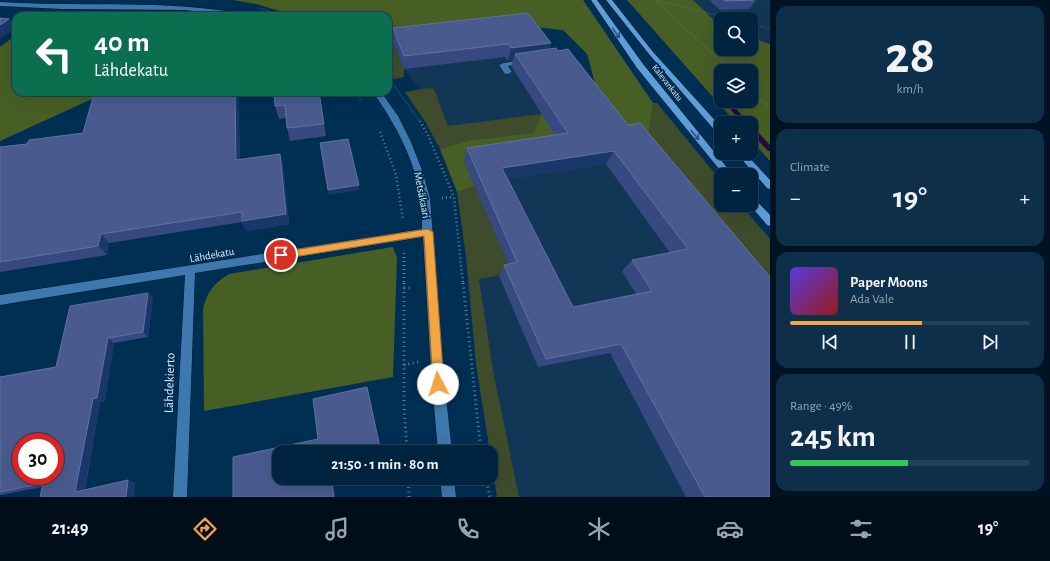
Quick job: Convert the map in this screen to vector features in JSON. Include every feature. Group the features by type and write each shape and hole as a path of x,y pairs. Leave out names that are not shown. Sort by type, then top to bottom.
{"main road":[{"name":"Kalevankatu","path":"594,0 644,72 723,168"},
{"name":"Kalevankatu","path":"609,0 661,65 714,124"},
{"path":"746,160 770,186"},
{"path":"758,208 770,222"}],"street":[{"path":"0,4 48,7 184,7 227,12"},
{"path":"508,72 503,65 532,61"},
{"name":"Metsäkaari","path":"380,96 395,118 407,140 417,167 425,198 437,370 444,445"},
{"name":"Lähdekatu","path":"0,300 428,232"},
{"name":"Lähdekierto","path":"180,497 190,271"},
{"path":"448,485 449,497"}],"path":[{"path":"656,0 714,15"},
{"path":"656,0 724,64"},
{"path":"758,25 770,28"},
{"path":"392,82 411,107 428,135 454,197 480,445"},
{"path":"357,96 363,104"},
{"path":"758,97 770,108"},
{"path":"378,128 392,160 403,200 404,405 407,445"},
{"path":"404,365 420,361"},
{"path":"408,485 409,497"},
{"path":"487,485 490,497"}],"shaded area":[{"path":"693,0 770,0 770,44 758,40 758,12 714,12 714,20"},
{"path":"525,26 632,136 770,497 519,497 493,370 479,279 512,273 448,126 404,69 392,40"}],"green space":[{"path":"233,0 583,0 653,103 646,153 464,161 475,186 457,192 440,149 471,140 534,133 541,114 602,109 587,54 563,30 525,26 392,41 392,12 283,12 256,4"},
{"path":"627,0 693,0 714,20 714,56 758,56 758,40 770,44 770,161 758,148 758,116 730,116 723,108 758,108 758,64 714,64 714,98"},
{"path":"12,38 12,96 98,96 0,141 0,47"},
{"path":"392,40 404,69 404,77 394,79 392,77"},
{"path":"429,88 434,89 448,126 541,114 534,133 471,140 440,149 426,123 405,92"},
{"path":"653,103 657,103 714,172 714,212 747,212 770,239 770,306 646,153"},
{"path":"475,186 512,273 479,279 493,370 519,497 497,497 495,485 498,485 498,445 489,445 476,364 466,257 457,192"},
{"path":"393,247 397,258 393,377 204,411 203,309 209,293 219,281 229,274"}],"building":[{"path":"724,0 753,0 725,1"},
{"path":"528,13 551,43 511,48 508,44 404,56 393,28"},
{"path":"0,18 9,19 0,25"},
{"path":"556,48 558,51 568,49 628,125 640,123 770,277 770,497 705,497 621,344 546,359 504,265 517,262 467,148 568,133 515,54","holes":["614,151 688,249 632,260 652,291 573,307 502,168"]},
{"path":"235,96 236,160 280,154 286,214 242,221 242,212 101,234 98,246 0,262 0,147 27,144 29,140 83,133 93,97"},
{"path":"274,96 320,96 324,124 287,128 285,105 275,106"},
{"path":"348,139 359,185 328,190 320,143"},
{"path":"148,293 143,332 108,338 97,398 93,399 75,492 128,480 126,497 40,497 43,485 64,485 64,433 12,433 12,485 33,485 0,492 0,377 56,367 70,306"},
{"path":"367,387 379,445 290,445 318,439 313,399"},
{"path":"272,449 272,485 332,485 334,497 233,497 233,457"}],"waterway":[{"path":"732,108 740,116"},
{"path":"758,136 770,149"}],"route":[{"path":"281,255 428,232 438,384"}]}
